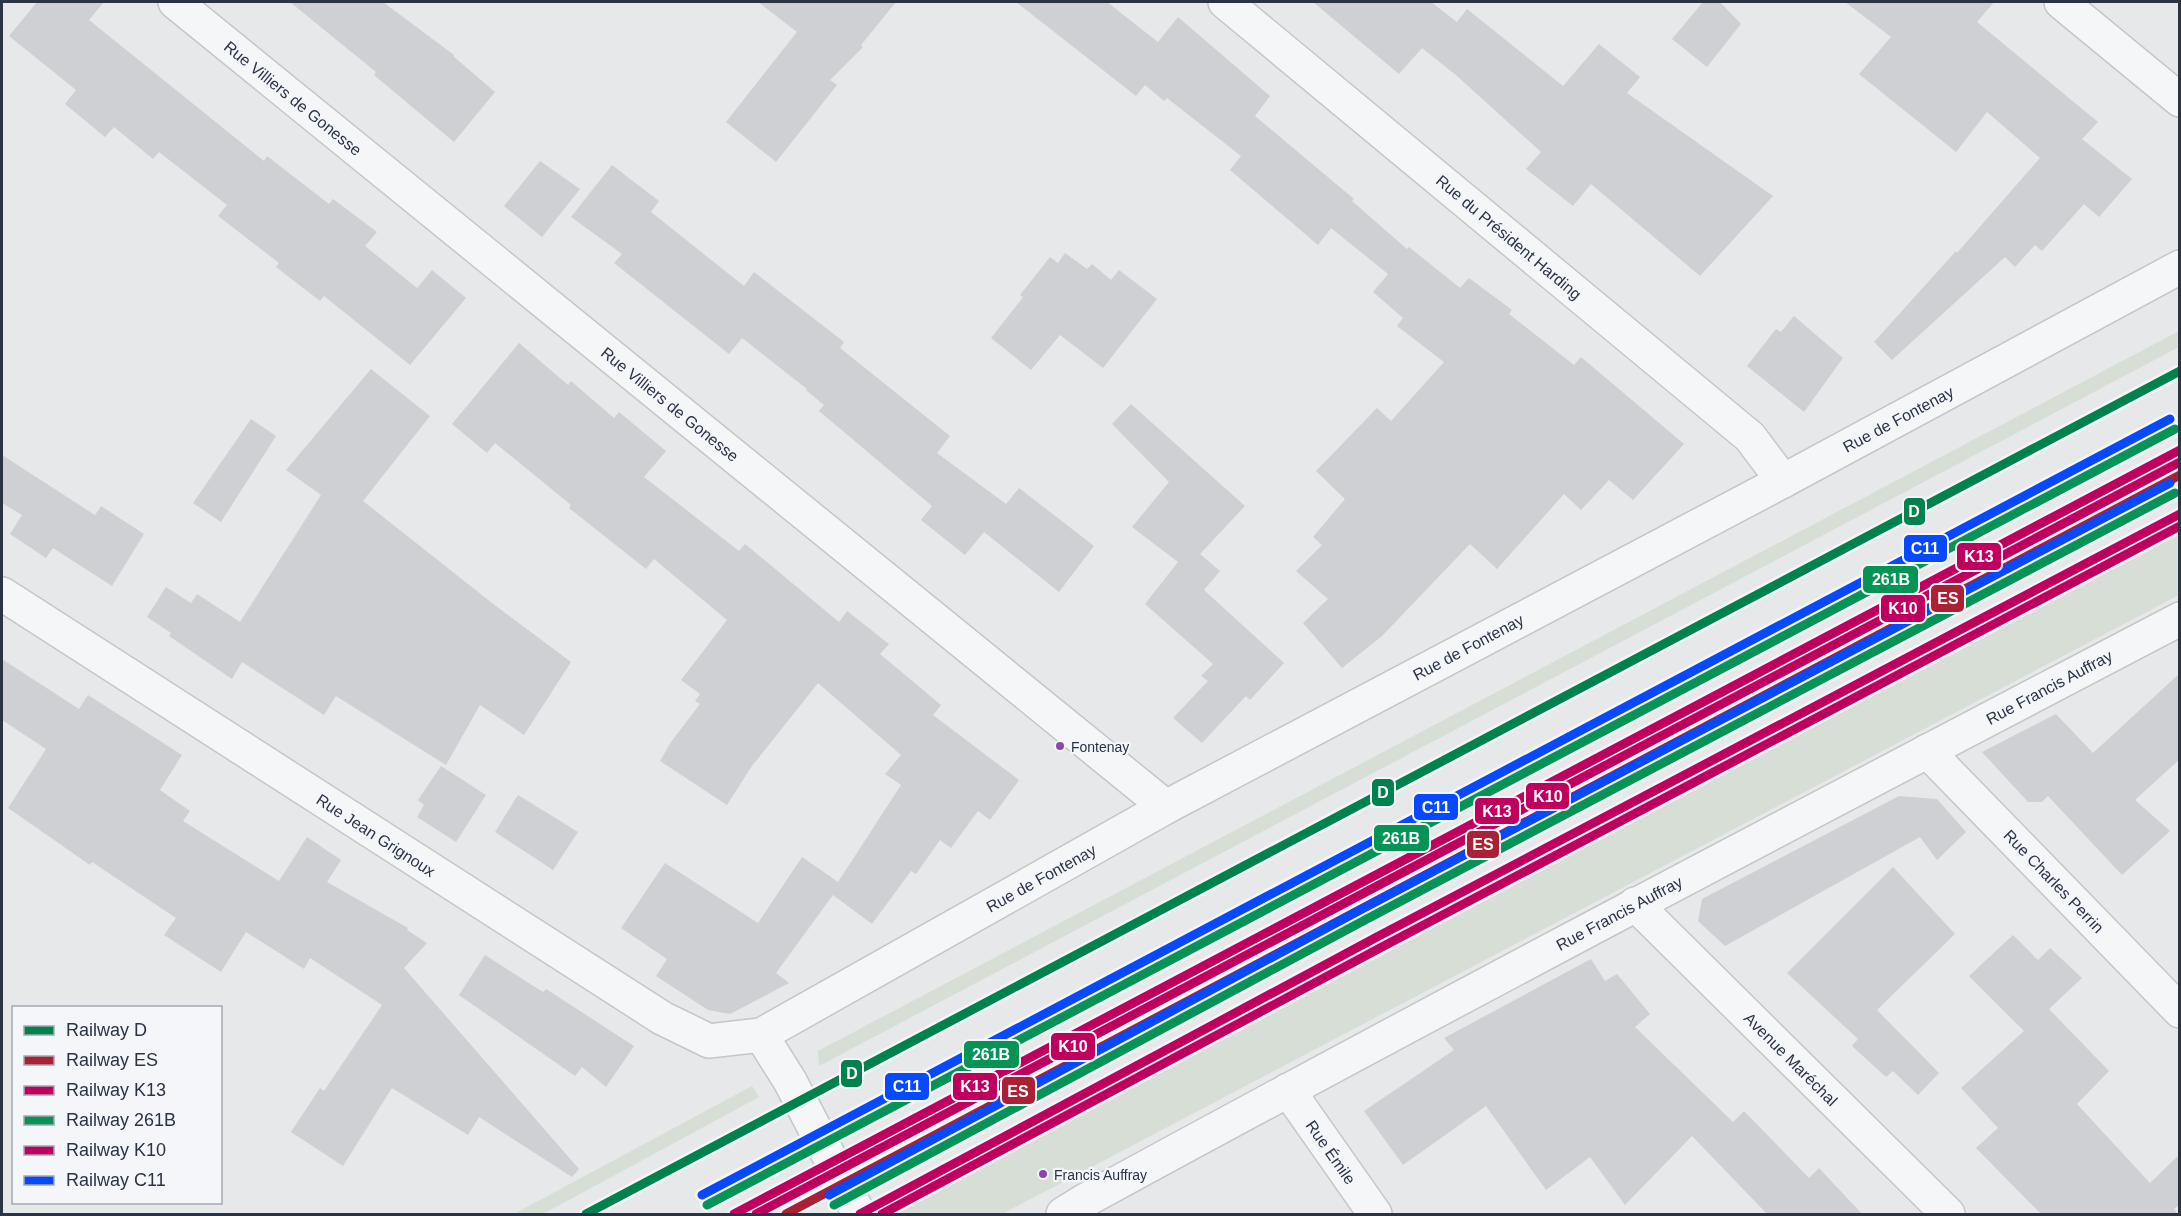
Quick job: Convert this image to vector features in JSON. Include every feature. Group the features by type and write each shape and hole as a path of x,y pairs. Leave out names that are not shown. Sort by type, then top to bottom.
{"street":[{"name":"Rue Villiers de Gonesse","path":"175,2 1166,807"},
{"name":"Rue du Président Harding","path":"1225,2 1750,437 1783,481"},
{"path":"2061,2 2180,100"},
{"name":"Rue de Fontenay","path":"761,1035 1166,807 1783,481 2180,267"},
{"name":"Rue Jean Grignoux","path":"2,594 662,1018 709,1041 761,1035"},
{"name":"Rue Francis Auffray","path":"1063,1215 1084,1201 1288,1090 1635,904 2180,619"},
{"name":"Rue Charles Perrin","path":"1928,751 2180,1011"},
{"name":"Avenue Maréchal","path":"1635,904 1948,1215"},
{"path":"761,1035 790,1081 859,1215"},
{"name":"Rue Émile","path":"1288,1090 1375,1215"}],"shaded area":[{"path":"2179,331 2179,347 819,1066 818,1051"},
{"path":"2179,527 2179,595 1002,1214 887,1214 885,1210"},
{"path":"752,1086 759,1097 543,1214 514,1214"}],"building":[{"path":"37,2 104,2 89,20 264,161 267,156 329,204 333,199 377,232 365,246 417,288 432,270 466,298 410,365 324,296 320,301 276,267 279,263 218,216 227,205 159,152 153,159 114,127 105,137 65,104 76,90 9,36"},
{"path":"290,2 383,2 454,55 495,92 454,142 374,75 376,72"},
{"path":"758,2 896,2 861,45 863,47 830,80 837,85 776,162 726,122 797,32"},
{"path":"1016,2 1107,2 1158,42 1178,17 1270,96 1255,116 1354,199 1352,201 1407,249 1409,247 1460,288 1469,278 1512,310 1509,314 1574,365 1581,357 1684,444 1633,500 1609,480 1581,510 1564,494 1497,569 1470,544 1382,636 1342,668 1303,623 1328,599 1296,571 1322,545 1313,537 1345,499 1316,471 1377,408 1391,421 1444,362 1397,326 1403,318 1373,292 1388,274 1331,228 1318,245 1230,170 1241,156 1167,98 1164,101 1145,85 1136,96"},
{"path":"1313,2 1431,2 1457,22 1467,9 1563,86 1599,44 1640,77 1627,93 1773,196 1700,276 1591,184 1573,206 1526,169 1541,152 1457,76 1422,48 1399,74"},
{"path":"1703,2 1720,2 1741,24 1707,67 1672,39"},
{"path":"1845,2 1994,2 1977,22 2098,122 2082,139 2132,179 2099,217 2084,204 2042,251 2035,245 2015,267 2005,257 1892,360 1874,342 1956,251 1957,253 2040,158 1987,112 1956,152 1859,74 1891,37"},
{"path":"540,161 580,189 542,237 504,206"},
{"path":"612,165 659,201 651,212 744,286 754,272 844,342 840,348 950,436 937,453 1006,504 1019,488 1094,546 1059,592 984,532 965,555 921,520 932,506 819,411 824,405 807,389 742,338 729,354 614,263 622,254 571,217"},
{"path":"1065,253 1087,269 1092,264 1111,280 1119,270 1157,299 1103,368 1060,335 1031,370 991,338 1023,297 1020,295 1050,257 1058,263"},
{"path":"1794,316 1843,358 1804,412 1747,366 1776,329 1781,332"},
{"path":"519,343 568,385 571,381 614,418 619,412 666,451 644,477 739,551 745,544 839,622 847,611 889,644 880,654 941,705 933,715 1019,780 990,820 978,811 951,848 940,840 916,874 911,871 872,924 833,895 776,973 789,983 730,1014 708,1010 656,976 667,959 621,928 665,863 758,923 802,857 838,882 901,785 885,774 901,755 818,683 752,766 727,805 660,761 671,742 700,704 695,701 700,694 681,680 727,620 654,559 646,569 569,508 571,505 495,443 487,453 452,424"},
{"path":"371,369 430,416 363,501 571,662 524,735 480,705 446,765 336,696 324,715 242,662 232,679 169,636 171,633 147,617 166,587 191,603 197,594 240,622 321,495 286,470"},
{"path":"1131,404 1245,506 1200,554 1220,571 1204,590 1284,663 1250,700 1246,696 1202,743 1173,718 1208,681 1201,676 1213,664 1145,604 1178,562 1132,527 1169,482 1112,424"},
{"path":"251,419 276,436 221,522 193,503"},
{"path":"2,455 95,515 101,506 144,534 112,586 53,548 46,558 10,534 22,515 2,503"},
{"path":"2,659 79,709 88,695 182,755 160,790 190,811 183,821 279,881 307,837 341,860 327,882 408,928 407,930 427,943 404,968 579,1169 572,1177 479,1117 468,1135 392,1088 343,1166 291,1132 320,1088 324,1091 382,1005 310,958 304,969 246,932 221,972 164,935 176,918 92,862 90,865 8,808 46,749 2,720"},
{"path":"2180,673 2180,759 2135,800 2170,831 2122,875 2048,796 2042,802 2028,802 1982,752 2056,714 2093,753"},
{"path":"441,766 486,795 456,842 417,817 424,805 418,800"},
{"path":"518,795 578,832 553,870 495,832"},
{"path":"1899,796 1937,799 1966,832 1937,860 1920,837 1725,946 1698,921 1702,899"},
{"path":"1893,867 1955,934 1877,1010 1939,1073 1918,1095 1893,1071 1886,1077 1852,1046 1858,1039 1787,973"},
{"path":"2013,935 2038,960 2050,948 2082,978 2049,1009 2109,1071 2077,1104 2150,1183 2180,1154 2180,1204 2174,1209 2179,1215 2042,1215 1976,1148 1998,1128 1961,1088 2024,1031 1969,976"},
{"path":"485,955 543,992 546,989 634,1046 606,1087 582,1067 575,1076 459,995"},
{"path":"1591,959 1605,981 1617,974 1650,1014 1635,1027 1733,1122 1744,1111 1809,1178 1819,1168 1863,1215 1768,1215 1692,1136 1625,1205 1590,1157 1546,1190 1486,1106 1403,1165 1364,1111 1454,1050 1444,1038"}],"rail line":[{"name":"D","path":"586,1214 2180,371"},
{"name":"C11","path":"702,1195 2170,419"},
{"name":"261B","path":"707,1205 2175,429"},
{"name":"K13","path":"734,1214 2180,450"},
{"name":"K10","path":"756,1214 2180,462"},
{"name":"ES","path":"786,1214 2180,475"},
{"name":"C11","path":"829,1195 1360,910 2170,483"},
{"name":"261B","path":"834,1205 1365,920 2175,493"},
{"name":"K13","path":"860,1214 1375,938 2180,514"},
{"name":"K10","path":"882,1214 2180,526"}],"place":[{"name":"Fontenay","path":"1060,746"},
{"name":"Francis Auffray","path":"1043,1174"}]}
